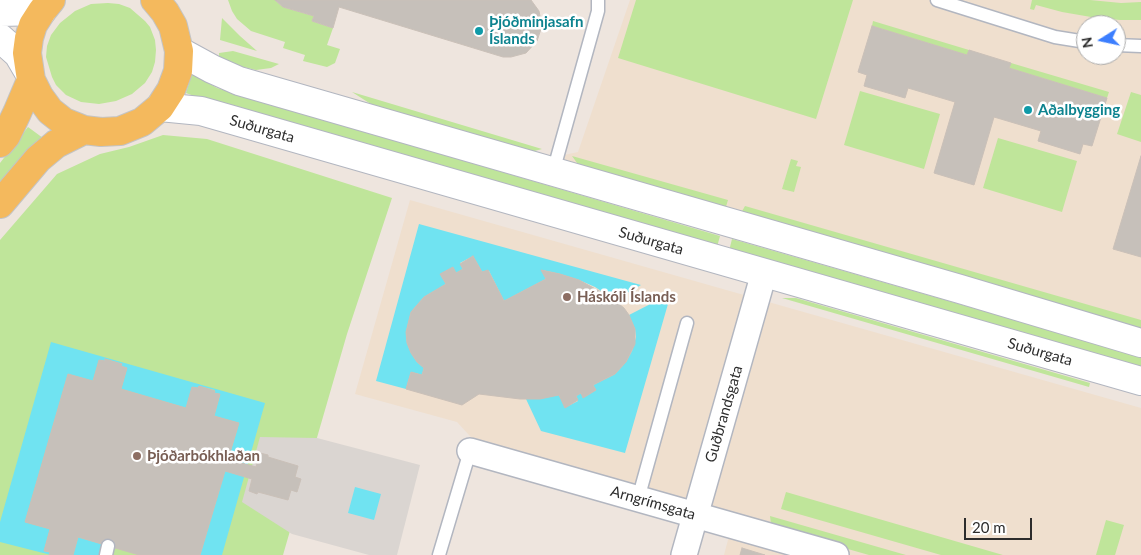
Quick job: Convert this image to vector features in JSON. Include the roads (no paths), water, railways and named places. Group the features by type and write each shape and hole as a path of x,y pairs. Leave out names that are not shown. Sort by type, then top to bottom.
{"main road":[{"path":"155,0 165,12 176,39 212,69 239,81 1141,343"},
{"path":"0,38 18,54 39,96 50,111 64,122 84,130 101,132 120,130 142,122 160,106 171,90 178,71 176,39 181,0"},
{"path":"0,12 46,5"},
{"path":"0,143 6,136 17,114 30,75 27,54 29,38 33,25 46,5"},
{"name":"Suðurgata","path":"160,106 201,111 1141,381"},
{"path":"0,204 38,159 56,144 84,130"}],"street":[{"name":"Guðbrandsgata","path":"684,555 764,273"},
{"name":"Arngrímsgata","path":"470,451 836,555"}],"lane":[{"path":"553,172 598,12 598,0"},
{"path":"937,0 1055,37 1076,40"},
{"path":"1126,45 1141,46"},
{"path":"638,499 687,322"},
{"path":"439,555 470,451"}],"water":[{"path":"419,224 641,285 615,300 595,287 579,280 542,270 546,279 504,301 489,271 482,272 473,256 460,263 463,269 456,273 441,275 446,284 424,297 411,312 406,332 407,343 417,362 424,368 422,375 411,372 406,389 376,381"},
{"path":"666,296 670,297 625,453 541,431 526,399 559,395 566,407 578,401 576,396 581,393 584,397 596,390 593,385 615,374 626,362 632,351 636,337 629,315"},
{"path":"51,342 265,403 222,555 200,555 239,423 214,416 220,395 214,393 215,390 199,386 198,388 193,387 186,408 121,389 127,368 121,366 122,364 106,359 105,361 99,360 93,381 68,374 25,522 50,529 44,551 50,552 51,555 0,542 0,522"},
{"path":"355,487 381,494 374,520 348,513"},
{"path":"78,537 105,545 102,555 73,555"}],"place":[{"name":"Þjóðminjasafn Íslands","path":"479,31"},
{"name":"Aðalbygging","path":"1028,110"},
{"name":"Háskóli Íslands","path":"567,297"},
{"name":"Þjóðarbókhlaðan","path":"137,456"}]}
